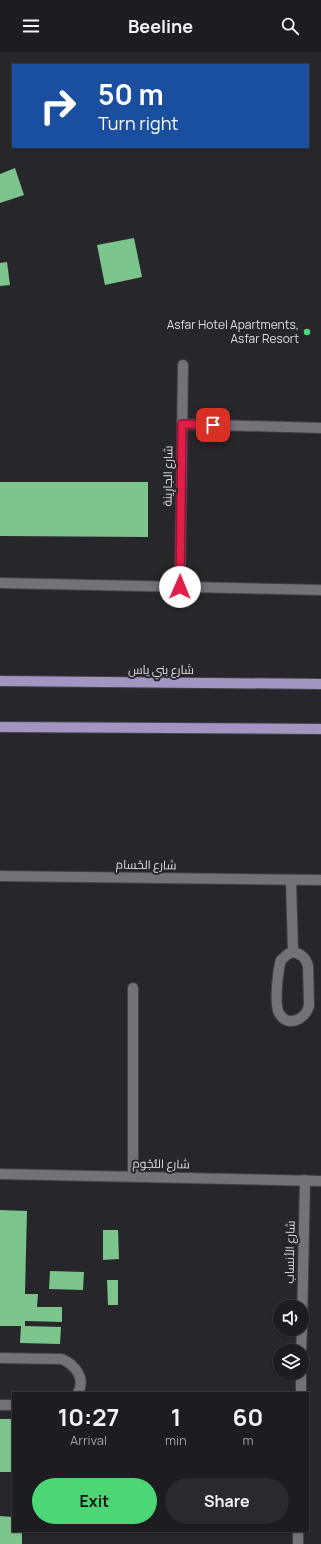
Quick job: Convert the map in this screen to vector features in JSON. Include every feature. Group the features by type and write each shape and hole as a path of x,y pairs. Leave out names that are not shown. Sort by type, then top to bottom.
{"main road":[{"name":"شارع بني ياس","path":"0,681 321,684"},
{"path":"0,727 321,729"}],"street":[{"name":"شارع الجارِينة","path":"180,587 183,365"},
{"path":"182,424 321,428"},
{"path":"0,583 321,590"},
{"name":"شارع الحُسام","path":"0,876 321,880"},
{"path":"291,880 293,952"},
{"path":"293,952 299,953 307,961 309,1006 303,1017 292,1021 281,1016 276,1006 281,960 293,952"},
{"path":"133,988 133,1176"},
{"name":"شارع النُّجُوم","path":"0,1174 321,1180"},
{"name":"شارع الأنساب","path":"302,1300 305,1180"},
{"path":"0,1358 62,1358 75,1367 79,1374 81,1382 78,1392"},
{"path":"301,1380 301,1392"},
{"path":"0,1405 12,1405"},
{"path":"298,1532 298,1544"}],"building":[{"path":"15,168 24,195 0,203 0,174"},
{"path":"134,238 142,277 105,285 97,245"},
{"path":"7,262 10,285 0,286 0,263"},
{"path":"0,482 148,482 148,537 0,536"},
{"path":"0,1210 27,1211 25,1294 38,1294 37,1307 62,1307 62,1322 25,1321 25,1326 61,1327 60,1344 20,1343 21,1326 0,1326"},
{"path":"103,1230 118,1230 119,1259 103,1260"},
{"path":"50,1271 84,1272 83,1290 49,1289"},
{"path":"107,1280 118,1280 118,1305 108,1305"},
{"path":"0,1419 12,1419 12,1472 0,1472"},
{"path":"0,1516 12,1517 12,1532 22,1532 22,1544 0,1544"}],"place":[{"name":"Asfar Hotel Apartments, Asfar Resort","path":"307,332"}],"route":[{"path":"180,587 182,424 213,425"}]}
